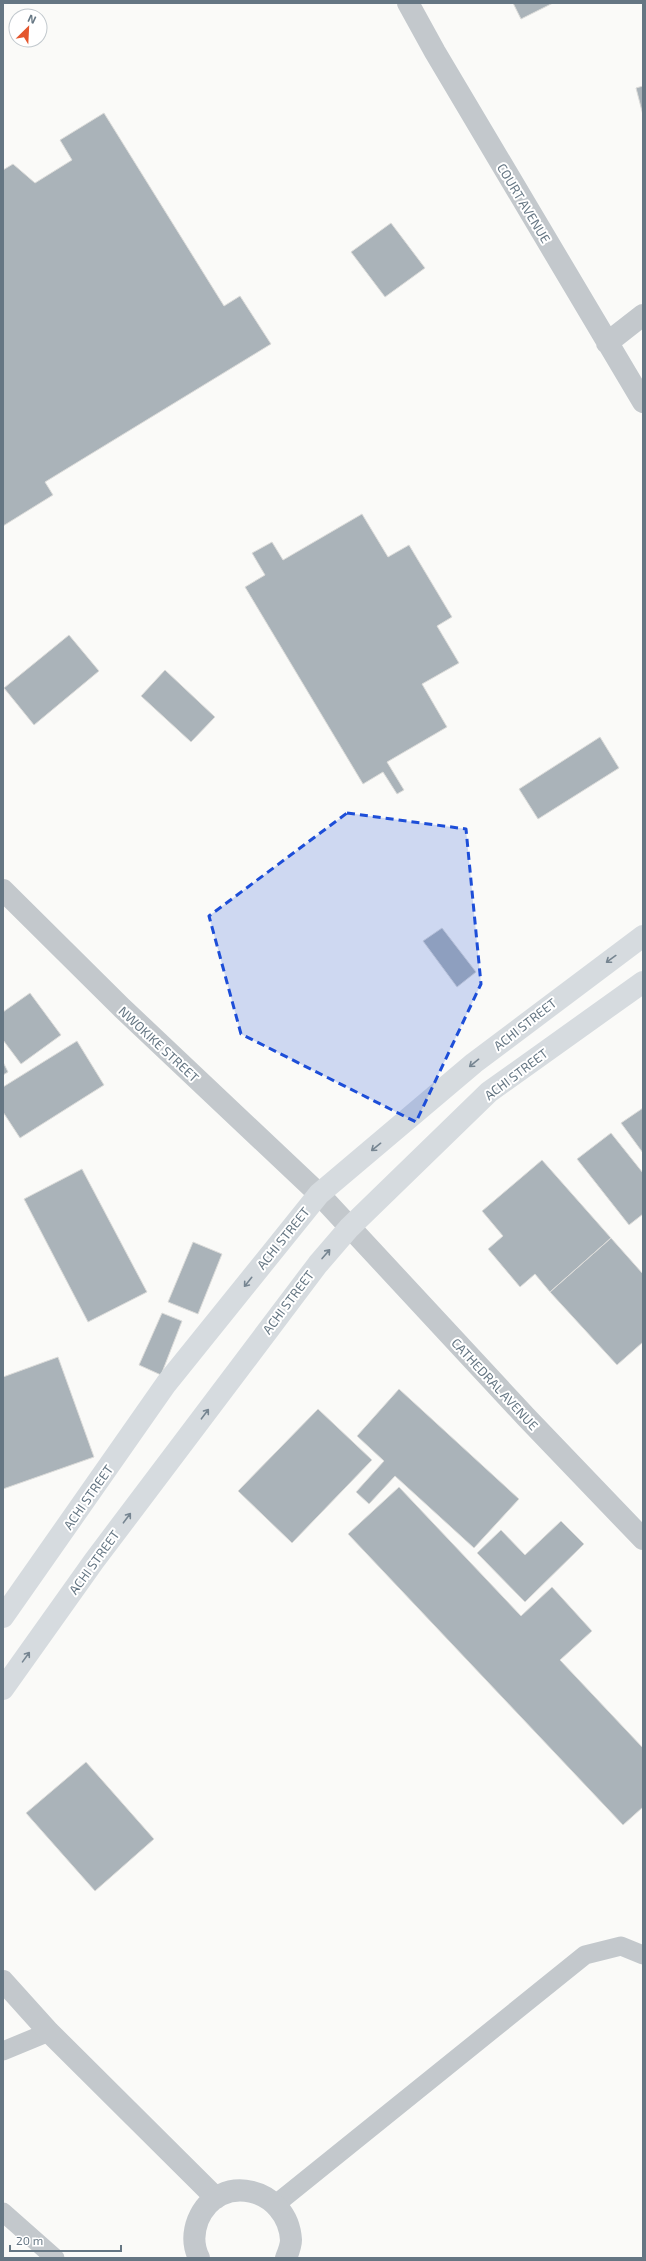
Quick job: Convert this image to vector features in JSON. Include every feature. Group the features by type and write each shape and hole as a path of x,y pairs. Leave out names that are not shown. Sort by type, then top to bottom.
{"street":[{"name":"COURT AVENUE","path":"408,3 434,52 643,402"},
{"path":"607,343 643,315"},
{"name":"NWOKIKE STREET","path":"3,890 122,1008 319,1194 349,1228"},
{"name":"ACHI STREET","path":"3,1617 166,1384 319,1194 474,1063 643,936"},
{"name":"ACHI STREET","path":"3,1689 142,1497 318,1264 349,1228 490,1092 643,982"},
{"name":"CATHEDRAL AVENUE","path":"349,1228 643,1539"},
{"path":"3,1980 49,2032 216,2198"},
{"path":"199,2258 195,2250 194,2230 202,2212 216,2198 236,2190 257,2192 276,2204 288,2221 291,2242 286,2258"}],"lane":[{"path":"276,2204 585,1955 621,1946 643,1955"},
{"path":"3,2052 49,2032"},
{"path":"3,2212 55,2258"}],"highlighted area":[{"path":"347,813 466,829 481,984 416,1122 241,1034 209,916"}],"building":[{"path":"513,3 553,3 521,19"},
{"path":"643,86 643,115 636,88"},
{"path":"104,113 224,306 240,296 271,344 45,482 53,495 3,526 3,170 13,164 35,183 72,160 60,140"},
{"path":"391,223 425,268 385,297 351,252"},
{"path":"362,514 388,557 409,545 452,617 437,626 459,663 422,684 447,727 387,762 404,790 397,794 383,772 363,784 245,587 265,575 252,553 272,542 283,560"},
{"path":"69,635 99,671 34,725 4,688"},
{"path":"165,670 215,717 191,742 141,696"},
{"path":"600,737 619,768 538,819 519,789"},
{"path":"442,928 476,972 457,987 423,941"},
{"path":"30,993 61,1035 21,1064 3,1040 3,1012"},
{"path":"77,1041 104,1085 20,1138 3,1112 3,1087"},
{"path":"3,1062 8,1072 3,1075"},
{"path":"643,1108 643,1153 621,1123"},
{"path":"611,1133 643,1173 643,1214 629,1225 577,1159"},
{"path":"542,1160 611,1238 550,1292 535,1274 520,1287 488,1249 503,1236 482,1211"},
{"path":"82,1169 147,1292 88,1322 24,1199"},
{"path":"611,1238 643,1274 643,1342 617,1365 550,1292"},
{"path":"193,1242 222,1254 198,1314 168,1302"},
{"path":"162,1313 182,1321 161,1375 139,1365"},
{"path":"58,1357 94,1457 3,1489 3,1377"},
{"path":"399,1389 519,1499 474,1548 395,1476 369,1504 356,1492 384,1461 357,1436"},
{"path":"318,1409 372,1460 292,1543 238,1491"},
{"path":"399,1487 521,1616 552,1587 592,1631 560,1660 643,1748 643,1807 623,1825 348,1534"},
{"path":"561,1521 584,1544 525,1602 477,1553 501,1530 525,1555"},
{"path":"86,1762 154,1839 95,1891 26,1813"}]}
